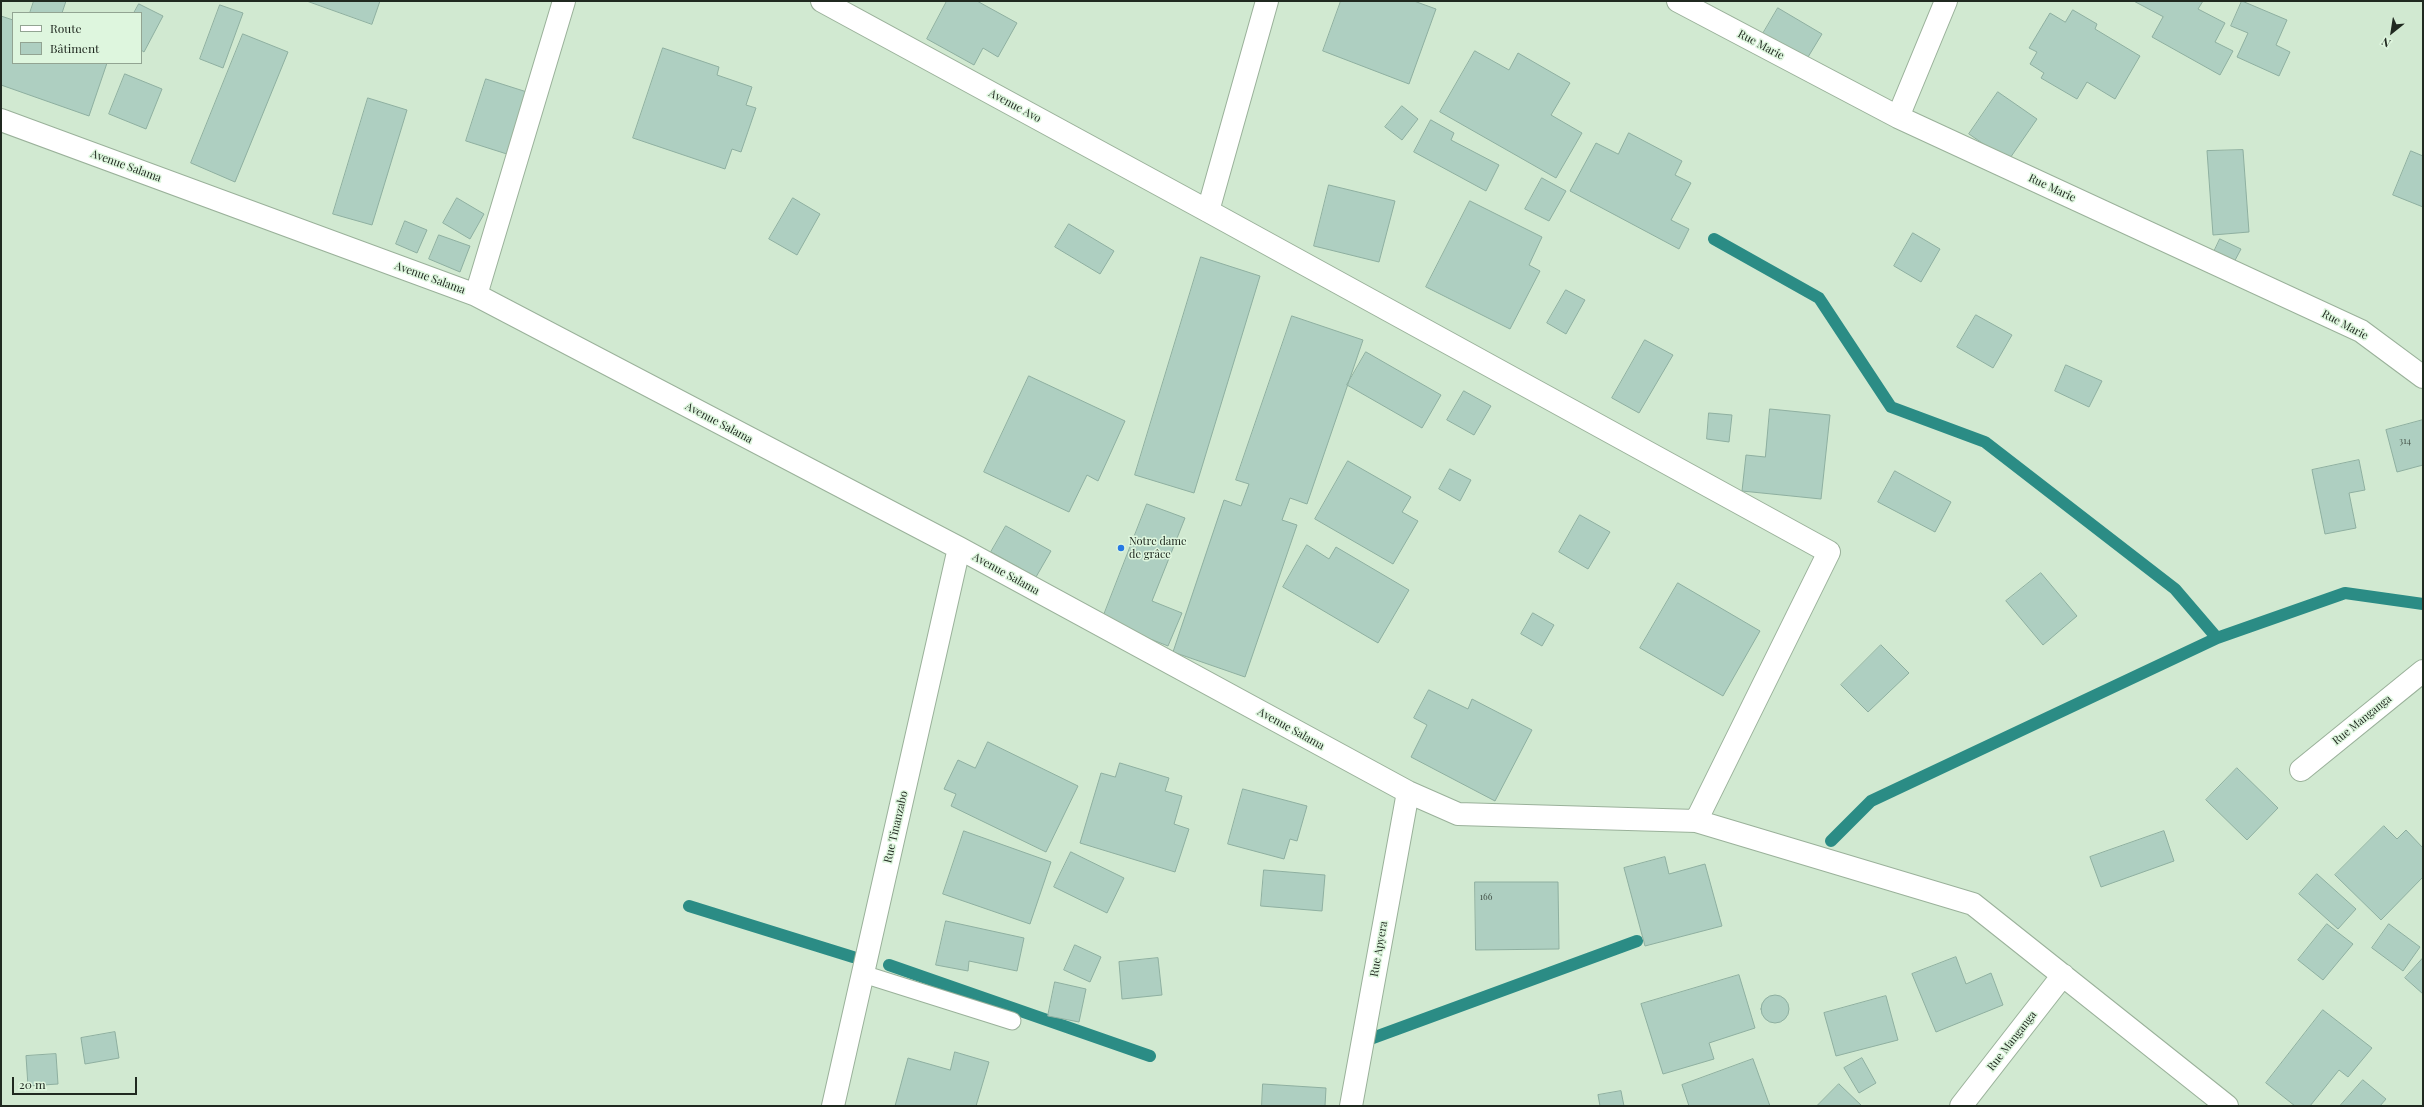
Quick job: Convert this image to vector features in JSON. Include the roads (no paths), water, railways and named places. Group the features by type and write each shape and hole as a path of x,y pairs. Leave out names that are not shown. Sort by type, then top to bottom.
{"street":[{"path":"476,295 564,1"},
{"name":"Avenue Avo","path":"822,1 1829,552 1696,821"},
{"path":"1208,211 1267,1"},
{"name":"Rue Marie","path":"1678,1 1898,117 2361,331 2423,377"},
{"path":"1898,117 1946,1"},
{"name":"Avenue Salama","path":"1,120 476,295 959,548 1408,792 1458,814 1696,821 1973,904 2227,1106"},
{"name":"Rue Tinanzabo","path":"833,1106 959,548"},
{"name":"Rue Manganga","path":"2301,770 2423,671"},
{"name":"Rue Apyera","path":"1351,1106 1408,792"},
{"name":"Rue Manganga","path":"1961,1106 2063,975"}],"lane":[{"path":"863,974 1012,1021"}],"waterway":[{"path":"1714,239 1819,298 1891,407 1985,442 2175,589 2217,638"},
{"path":"1831,841 1871,801 2217,638 2345,593 2423,604"},
{"path":"689,906 853,957"},
{"path":"1370,1039 1637,941"},
{"path":"889,965 1150,1056"}],"place":[{"name":"Notre dame de grâce","path":"1121,548"}]}
